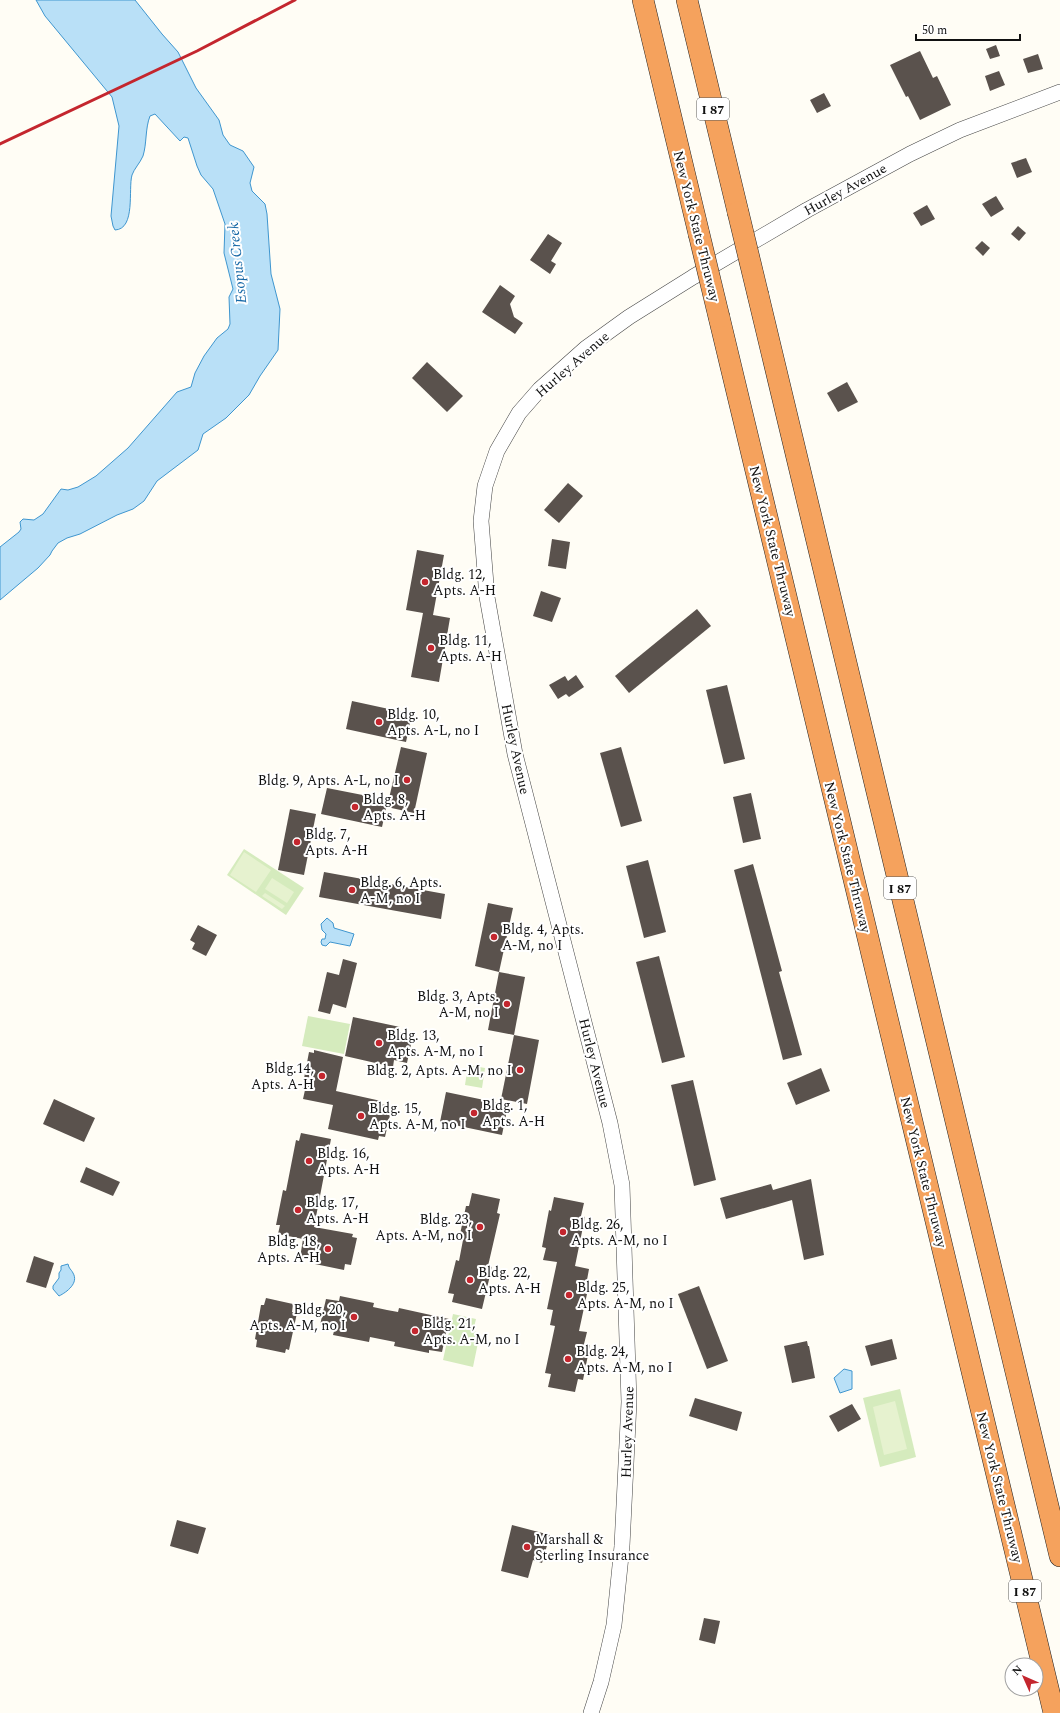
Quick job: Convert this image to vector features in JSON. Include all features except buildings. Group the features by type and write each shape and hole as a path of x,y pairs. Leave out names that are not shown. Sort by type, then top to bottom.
{"highway":[{"name":"New York State Thruway","path":"642,0 1054,1713"},
{"name":"I 87","path":"688,3 1060,1556"}],"street":[{"name":"Hurley Avenue","path":"590,1713 601,1682 614,1625 622,1546 629,1402 622,1185 610,1123 515,754 487,598 481,521 485,486 497,451 519,413 540,389 586,348 629,317 793,218 896,161 960,130 1060,92"}],"green space":[{"path":"244,849 304,888 286,915 227,875"},
{"path":"244,852 271,870 256,892 230,875"},
{"path":"272,878 294,892 287,903 265,889"},
{"path":"265,893 285,906 282,909 262,896"},
{"path":"308,1016 350,1024 344,1054 302,1046"},
{"path":"468,1065 485,1068 482,1088 465,1085"},
{"path":"453,1314 476,1319 473,1331 480,1333 473,1367 443,1360"},
{"path":"900,1389 916,1457 880,1467 863,1398"},
{"path":"895,1401 907,1449 884,1455 873,1407"}],"water":[{"name":"Esopus Creek","path":"36,0 135,0 178,52 196,88 219,120 223,135 230,145 243,151 254,167 250,183 252,191 265,204 271,274 280,309 278,350 249,395 226,418 203,434 198,450 157,481 144,501 133,509 58,543 50,555 38,568 0,600 0,547 19,532 21,529 20,522 23,519 34,520 43,514 61,489 68,490 78,487 96,476 128,448 177,392 191,387 195,373 204,356 217,338 228,329 230,324 229,297 233,289 224,253 225,224 213,189 201,175 188,138 184,137 180,141 155,114 150,116 147,126 143,156 132,175 129,216 122,228 115,230 111,216 119,126 112,97 45,16"},
{"path":"327,918 333,923 334,928 354,934 350,946 330,942 326,946 322,945 322,939 325,939 326,934 322,930 321,924"},
{"path":"68,1264 74,1277 73,1284 69,1290 59,1296 53,1289 53,1286 59,1278 61,1266"},
{"path":"844,1369 852,1371 852,1389 840,1393 834,1378"}],"railway":[{"path":"0,144 197,51 295,0"}],"place":[{"name":"Bldg. 12, Apts. A-H","path":"425,582"},
{"name":"Bldg. 11, Apts. A-H","path":"431,648"},
{"name":"Bldg. 10, Apts. A-L, no I","path":"379,722"},
{"name":"Bldg. 9, Apts. A-L, no I","path":"407,780"},
{"name":"Bldg. 8, Apts. A-H","path":"355,807"},
{"name":"Bldg. 7, Apts. A-H","path":"297,842"},
{"name":"Bldg. 6, Apts. A-M, no I","path":"352,890"},
{"name":"Bldg. 4, Apts. A-M, no I","path":"494,937"},
{"name":"Bldg. 3, Apts. A-M, no I","path":"507,1004"},
{"name":"Bldg. 13, Apts. A-M, no I","path":"379,1043"},
{"name":"Bldg. 2, Apts. A-M, no I","path":"520,1070"},
{"name":"Bldg.14, Apts. A-H","path":"322,1076"},
{"name":"Bldg. 1, Apts. A-H","path":"474,1113"},
{"name":"Bldg. 15, Apts. A-M, no I","path":"361,1116"},
{"name":"Bldg. 16, Apts. A-H","path":"309,1161"},
{"name":"Bldg. 17, Apts. A-H","path":"298,1210"},
{"name":"Bldg. 23, Apts. A-M, no I","path":"480,1227"},
{"name":"Bldg. 26, Apts. A-M, no I","path":"563,1232"},
{"name":"Bldg. 18, Apts. A-H","path":"328,1249"},
{"name":"Bldg. 22, Apts. A-H","path":"470,1280"},
{"name":"Bldg. 25, Apts. A-M, no I","path":"569,1295"},
{"name":"Bldg. 20, Apts. A-M, no I","path":"354,1317"},
{"name":"Bldg. 21, Apts. A-M, no I","path":"415,1331"},
{"name":"Bldg. 24, Apts. A-M, no I","path":"568,1359"},
{"name":"Marshall & Sterling Insurance","path":"527,1547"}]}
